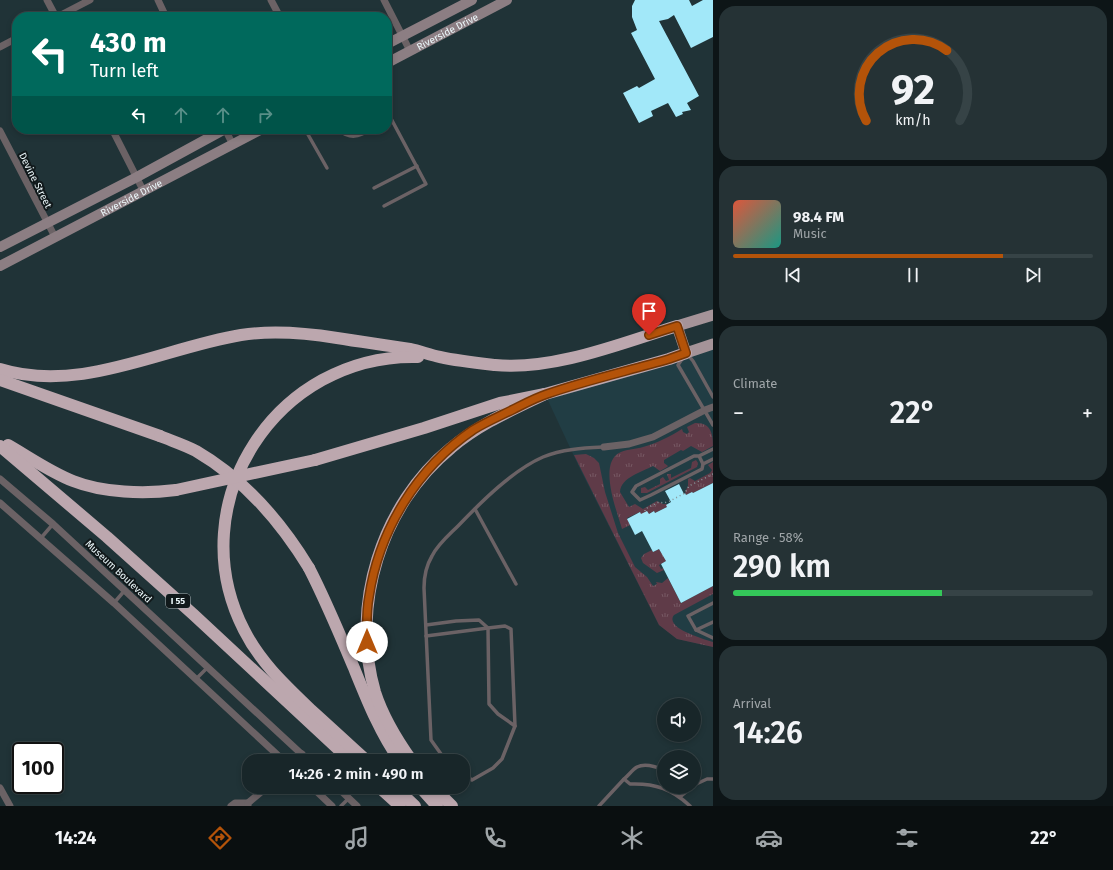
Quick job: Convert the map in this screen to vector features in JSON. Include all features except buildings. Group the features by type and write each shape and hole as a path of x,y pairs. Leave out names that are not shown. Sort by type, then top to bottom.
{"highway":[{"path":"0,369 36,377 62,377 95,372 241,335 276,332 318,335 411,349 441,357 496,365 515,366 538,364 578,356 677,326"},
{"path":"0,440 40,464 73,481 101,488 127,492 157,492 176,490 315,460 424,428 500,403 546,394 686,353"},
{"path":"359,754 281,681 266,665 244,629 234,605 224,562 224,519 240,469 253,445 273,418 298,395 335,373 359,364 378,359 402,356 441,357"},
{"path":"0,380 160,436 195,450 241,484 279,523 309,568 338,629 369,704 384,735 396,754"},
{"path":"407,754 390,727 376,692 370,666 367,642 367,618 369,597 378,557 396,515 420,480 435,462 450,448 490,420 546,394"},
{"name":"I 55","path":"0,446 107,537 194,615 343,754"},
{"path":"387,794 400,806"},
{"path":"402,794 415,806"},
{"path":"426,794 437,806"},
{"path":"440,794 452,806"}],"main road":[{"path":"713,315 677,326 686,353 713,344"}],"street":[{"path":"46,0 53,12"},
{"path":"66,12 90,0"},
{"path":"158,0 164,12"},
{"path":"271,0 277,12"},
{"path":"384,0 390,12"},
{"name":"Riverside Drive","path":"392,42 472,0"},
{"name":"Riverside Drive","path":"392,60 502,1"},
{"path":"392,15 410,51"},
{"path":"0,47 12,41"},
{"name":"Devine Street","path":"0,131 55,237"},
{"path":"115,134 144,192"},
{"name":"Riverside Drive","path":"0,247 137,177 216,134"},
{"path":"228,134 233,145"},
{"name":"Riverside Drive","path":"0,266 253,134"},
{"path":"604,447 629,444 653,437 705,410 713,408"},
{"name":"Museum Boulevard","path":"0,479 53,524 302,754"},
{"path":"0,503 114,603 276,754"},
{"path":"0,788 10,806"},
{"path":"231,806 235,803 248,804 259,794"},
{"path":"319,794 332,806"},
{"path":"345,794 357,806"}],"lane":[{"path":"384,206 426,184 392,121"},
{"path":"308,134 327,168"},
{"path":"344,134 353,137 363,134"},
{"path":"374,188 416,166"},
{"path":"713,397 693,361 686,353 678,365 713,425"},
{"path":"441,754 431,740 426,636 424,575 432,555 441,543 475,509 525,467 544,457 578,449 604,447"},
{"path":"699,456 703,464 702,469 640,500 632,492 636,486 694,456 699,456 713,449"},
{"path":"703,464 713,459"},
{"path":"475,509 516,584"},
{"path":"41,538 53,524"},
{"path":"114,603 125,590"},
{"path":"713,603 688,616 696,630 713,638"},
{"path":"426,625 479,620 488,628 489,704 498,714 515,726"},
{"path":"696,630 713,622"},
{"path":"426,636 505,626 511,629 515,726 502,759 493,768 472,780 470,779"},
{"path":"196,679 208,666"},
{"path":"599,806 637,767 644,765 657,767"},
{"path":"624,779 630,784 647,783 668,790 680,797 690,806"},
{"path":"701,782 706,779 713,779"},
{"path":"680,797 684,794"},
{"path":"341,806 349,798"}],"path":[{"path":"645,511 659,502 667,503 685,493 689,486 713,474"}],"shaded area":[{"path":"713,344 713,647 677,639 659,625 580,469 545,394"}],"green space":[{"path":"695,423 705,424 708,427 712,433 713,446 702,452 691,446 683,451 681,450 664,460 664,463 668,466 660,471 653,466 624,482 620,492 629,507 635,504 643,509 657,501 667,504 667,507 655,513 654,511 649,514 641,514 640,512 627,518 630,525 622,529 613,499 609,476 610,466 614,457 621,452 658,442 682,429 683,432 687,434 689,432 687,427"},
{"path":"586,454 594,458 599,463 605,492 618,533 635,567 647,577 653,586 657,584 656,582 662,583 668,578 681,603 713,586 713,594 674,615 672,620 686,632 713,642 713,647 677,639 659,625 574,455"},
{"path":"696,460 698,463 697,467 647,493 641,493 641,488 645,487 648,490 660,484 660,479 663,477 666,481 669,480 667,474 671,474 671,478 691,468 692,462"},
{"path":"713,462 713,483 686,495 685,492 688,486 688,479 690,478 695,481 710,473 712,470 708,465"},
{"path":"659,549 661,552 689,549 659,565 661,569 663,568 664,570 657,573 643,563 641,558 644,554 652,550 653,552"}],"route":[{"path":"367,642 367,618 373,574 386,535 407,497 435,462 450,448 490,420 546,394 686,353 677,326 649,335"}]}
